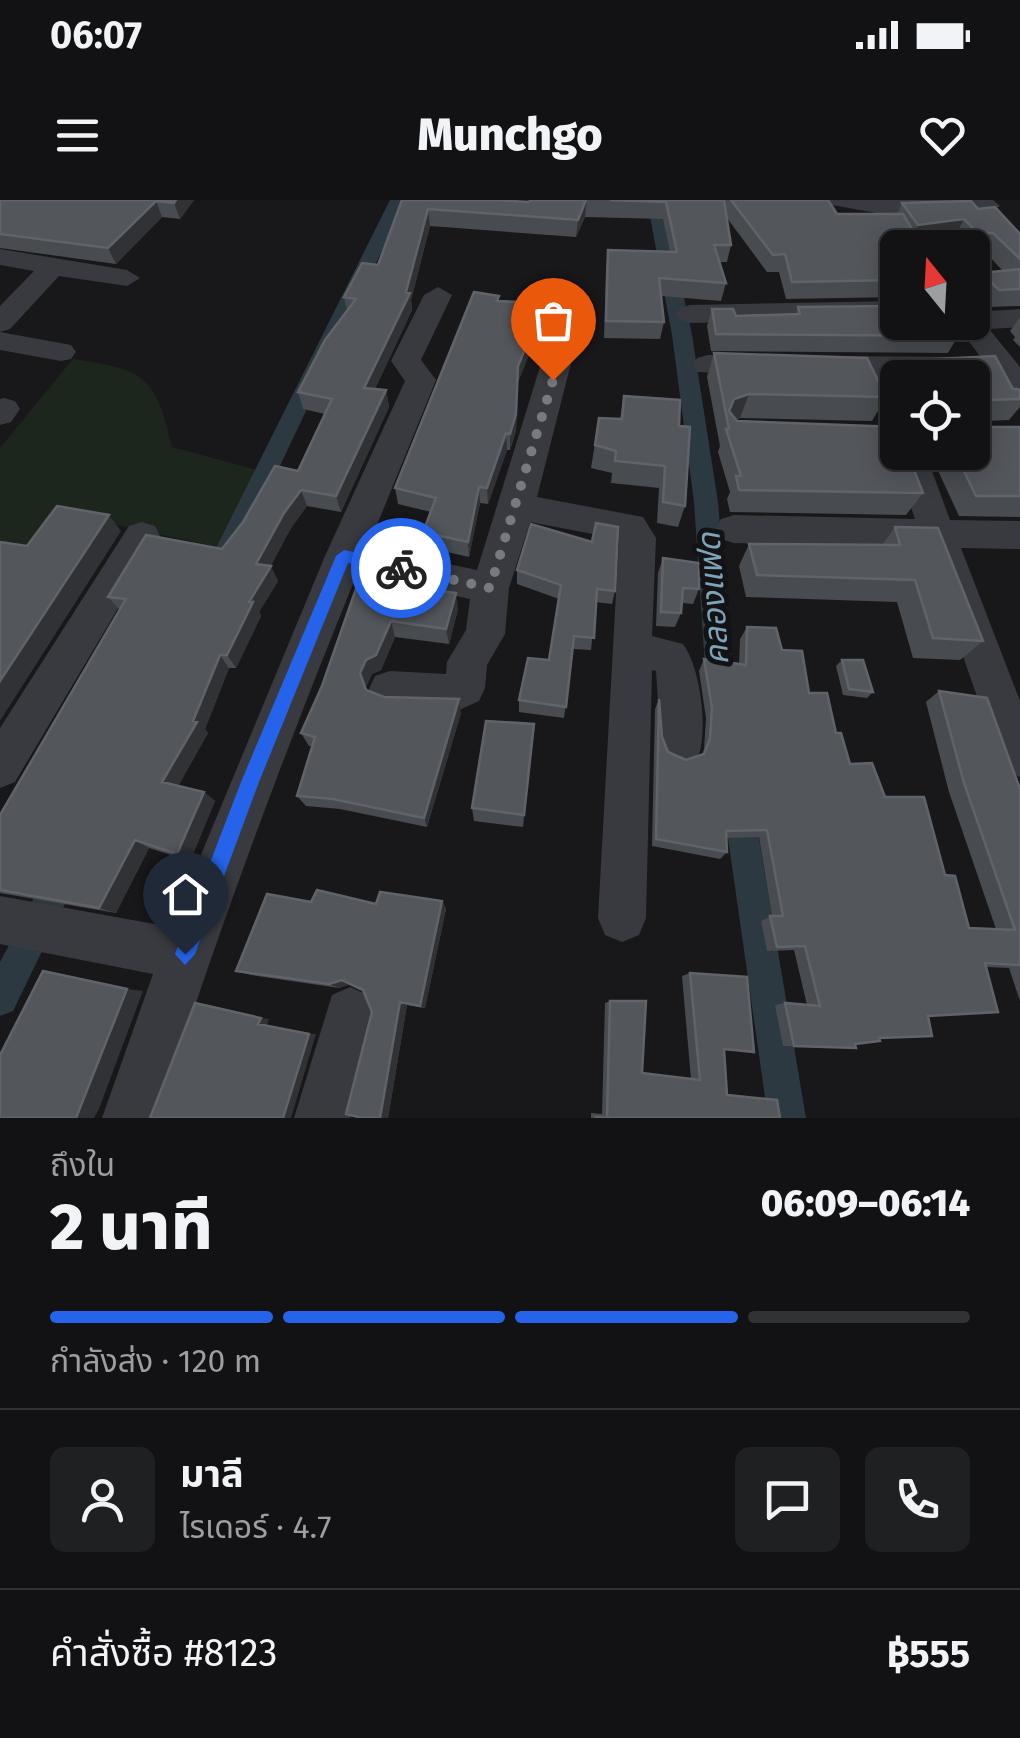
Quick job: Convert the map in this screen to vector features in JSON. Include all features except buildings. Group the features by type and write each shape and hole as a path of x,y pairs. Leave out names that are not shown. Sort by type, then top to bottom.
{"street":[{"path":"841,200 904,209 985,203 1009,230"},
{"path":"0,257 127,278"},
{"path":"0,323 53,267"},
{"path":"743,281 748,313"},
{"path":"130,1118 250,782 421,380 406,361 438,294"},
{"path":"690,314 880,310"},
{"path":"990,320 1020,318"},
{"path":"390,688 456,692 464,688 467,662 485,634 490,588 517,507 566,328"},
{"path":"984,340 1020,388"},
{"path":"0,341 60,352"},
{"path":"708,364 880,370"},
{"path":"875,370 880,387"},
{"path":"910,470 1003,661 1020,758"},
{"path":"517,507 630,527 635,533 622,918"},
{"path":"734,530 1020,535"},
{"path":"0,766 142,536"},
{"path":"344,556 490,588"},
{"path":"631,650 669,656 676,666 682,746"},
{"path":"23,925 180,971"},
{"path":"322,1118 350,1013"}],"shaded area":[{"path":"73,359 116,367 143,380 159,404 172,447 279,476 236,551 67,514 36,553 0,547 0,448"}],"waterway":[{"path":"224,558 398,200"},
{"name":"คลองแฟด","path":"655,200 682,335 706,502 721,697"},
{"name":"คลองแฟด","path":"738,803 787,1118"},
{"path":"0,998 66,869"}],"way so far":[{"path":"401,568 490,588 553,380"}],"route":[{"path":"185,954 250,782 344,556 401,568"}]}
